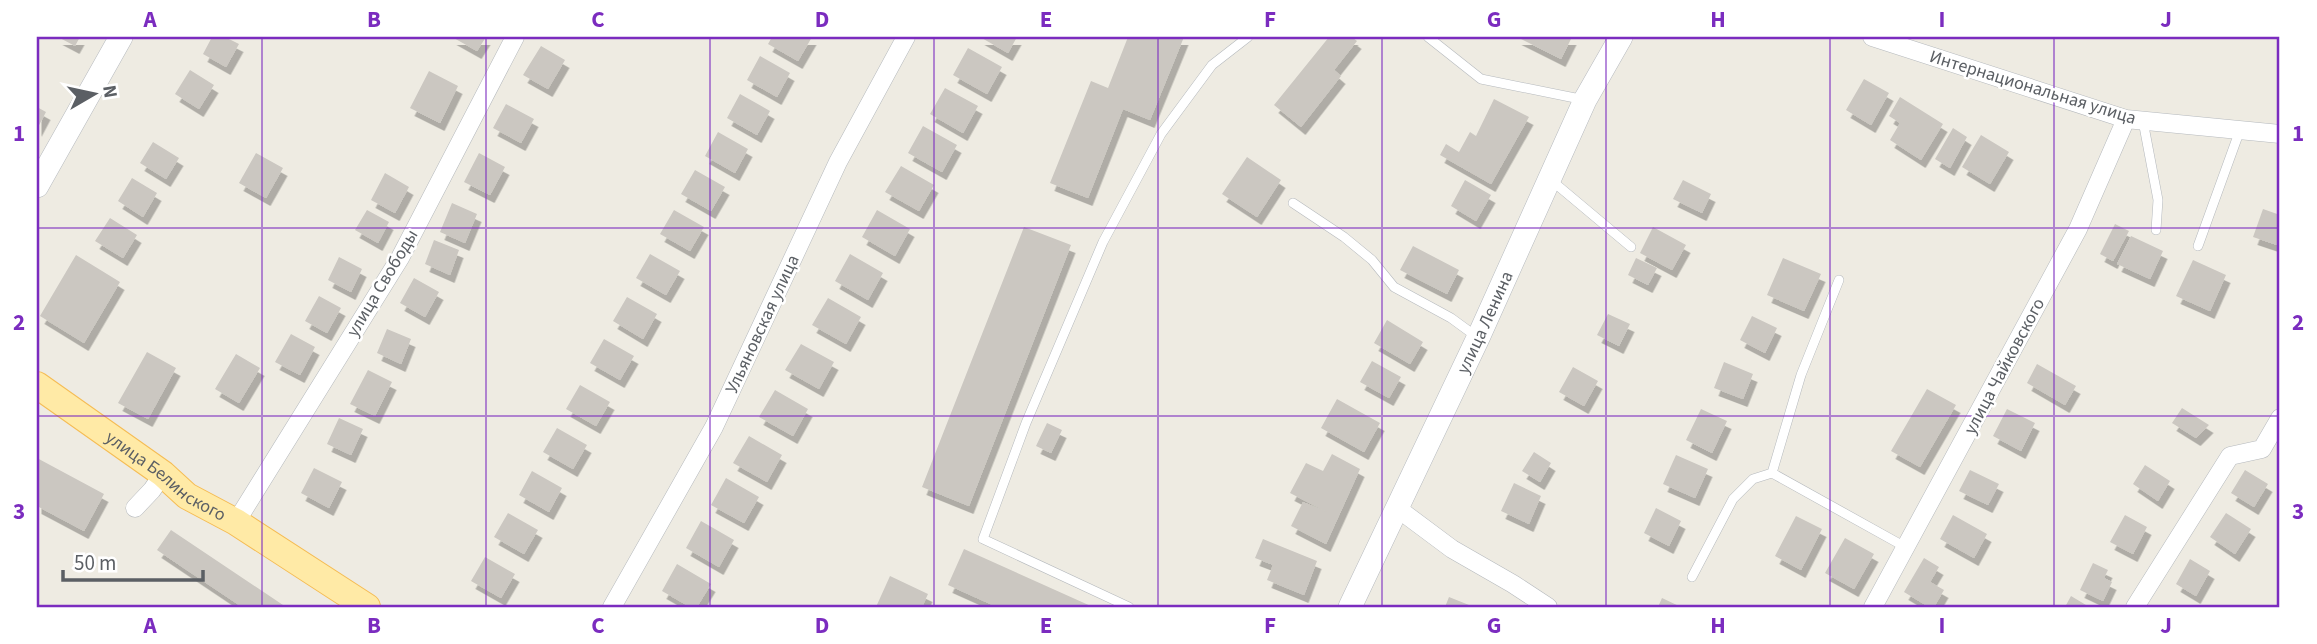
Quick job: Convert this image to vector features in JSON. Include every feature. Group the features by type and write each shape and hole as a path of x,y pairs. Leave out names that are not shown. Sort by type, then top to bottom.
{"main road":[{"path":"37,186 121,37"},
{"name":"улица Ленина","path":"1350,607 1478,338 1585,100 1621,37"},
{"name":"улица Белинского","path":"37,385 163,474 187,496 236,522 367,607"}],"street":[{"name":"улица Свободы","path":"236,522 400,258 515,37"},
{"name":"Ульяновская улица","path":"612,607 714,427 838,162 906,37"},
{"name":"Интернациональная улица","path":"1872,37 2134,120 2280,134"},
{"name":"улица Чайковского","path":"1873,607 2078,229 2134,120"},
{"path":"2135,607 2230,456 2262,449 2280,418"},
{"path":"135,508 163,474"},
{"path":"1396,508 1452,549 1548,607"}],"lane":[{"path":"1129,607 983,539 1026,423 1103,242 1161,134 1212,65 1248,37"},
{"path":"1428,37 1481,79 1585,100"},
{"path":"2134,120 2158,200 2155,230"},
{"path":"2198,246 2240,130"},
{"path":"1551,180 1631,247"},
{"path":"1293,202 1372,260 1394,287 1451,318 1478,338"},
{"path":"1772,473 1801,375 1839,280"},
{"path":"1692,577 1733,499 1753,479 1772,473 1907,548"}],"building":[{"path":"58,37 80,37 75,46"},
{"path":"212,37 225,37 239,44 226,67 203,54"},
{"path":"452,37 486,37 477,51"},
{"path":"772,37 812,37 798,61 768,44"},
{"path":"980,37 1017,37 1008,53"},
{"path":"1128,37 1184,37 1150,120 1123,109 1088,198 1050,183 1091,81 1108,88"},
{"path":"1329,37 1354,37 1357,41 1334,70 1341,76 1301,127 1274,105"},
{"path":"1517,37 1572,37 1561,59"},
{"path":"541,46 565,60 548,89 523,75"},
{"path":"968,48 1002,67 987,94 953,75"},
{"path":"760,56 790,73 777,97 747,80"},
{"path":"190,70 214,85 199,109 175,94"},
{"path":"429,71 458,86 440,123 410,108"},
{"path":"1864,79 1889,93 1871,125 1846,110"},
{"path":"945,88 978,106 963,133 930,114"},
{"path":"740,94 770,111 757,135 727,118"},
{"path":"1900,97 1943,124 1921,160 1890,140 1900,123 1889,116"},
{"path":"1494,99 1529,117 1491,184 1440,155 1446,144 1459,152 1470,132 1476,136"},
{"path":"506,104 534,119 521,143 493,128"},
{"path":"37,107 46,112 37,129"},
{"path":"923,126 957,145 942,172 908,153"},
{"path":"1953,128 1967,137 1950,168 1935,159"},
{"path":"718,132 748,149 735,173 705,156"},
{"path":"1981,135 2009,152 1990,184 1962,167"},
{"path":"153,142 179,158 166,179 140,163"},
{"path":"256,153 283,168 266,198 239,183"},
{"path":"479,153 505,167 490,195 464,182"},
{"path":"1247,157 1281,180 1257,217 1222,194"},
{"path":"901,166 934,185 919,211 885,192"},
{"path":"695,170 725,187 711,211 681,194"},
{"path":"385,173 409,187 395,213 371,200"},
{"path":"132,178 157,193 143,217 118,201"},
{"path":"1465,180 1491,195 1476,221 1451,206"},
{"path":"1683,180 1711,194 1702,213 1673,199"},
{"path":"452,203 477,214 465,243 440,232"},
{"path":"2263,209 2280,215 2280,246 2253,237"},
{"path":"367,210 389,222 378,243 355,230"},
{"path":"674,210 704,227 690,251 660,234"},
{"path":"877,210 910,229 895,256 862,237"},
{"path":"110,218 137,235 123,258 95,241"},
{"path":"2115,224 2129,231 2113,261 2100,254"},
{"path":"1024,227 1071,245 969,506 922,487"},
{"path":"1653,227 1686,245 1672,270 1640,253"},
{"path":"2131,236 2163,251 2150,279 2117,264"},
{"path":"434,240 459,250 450,275 425,264"},
{"path":"1413,246 1459,270 1447,294 1400,270"},
{"path":"650,254 680,271 666,295 636,278"},
{"path":"850,254 883,273 868,300 835,281"},
{"path":"76,255 120,282 84,343 40,316"},
{"path":"339,257 362,269 351,292 328,280"},
{"path":"1636,258 1657,268 1648,285 1628,275"},
{"path":"1783,258 1821,274 1804,311 1767,295"},
{"path":"2193,260 2226,275 2210,311 2176,296"},
{"path":"414,278 439,292 425,317 400,303"},
{"path":"319,296 341,308 327,333 305,321"},
{"path":"627,297 657,314 643,339 613,321"},
{"path":"828,298 861,317 846,344 812,325"},
{"path":"1608,314 1630,324 1619,346 1597,335"},
{"path":"1752,316 1777,328 1765,353 1740,340"},
{"path":"1387,320 1423,342 1410,364 1374,343"},
{"path":"387,329 411,339 401,364 377,353"},
{"path":"291,334 315,347 300,375 275,362"},
{"path":"604,339 634,356 620,380 590,363"},
{"path":"801,344 834,362 819,389 785,370"},
{"path":"147,352 176,368 148,419 118,403"},
{"path":"236,354 260,368 239,403 215,389"},
{"path":"1372,361 1401,377 1389,398 1360,382"},
{"path":"1724,362 1753,374 1743,399 1714,388"},
{"path":"2037,364 2076,386 2065,405 2027,383"},
{"path":"1573,367 1598,381 1584,406 1559,392"},
{"path":"368,370 392,382 375,416 350,404"},
{"path":"580,385 610,402 596,426 566,409"},
{"path":"1927,389 1956,405 1920,467 1891,451"},
{"path":"775,390 808,409 793,436 759,417"},
{"path":"1337,399 1380,423 1364,452 1321,428"},
{"path":"2182,408 2209,425 2196,438 2172,423"},
{"path":"1701,409 1727,421 1712,453 1686,440"},
{"path":"2007,409 2035,423 2021,451 1993,436"},
{"path":"339,418 363,429 351,455 327,444"},
{"path":"1047,423 1062,430 1051,453 1036,446"},
{"path":"557,428 587,445 573,469 543,452"},
{"path":"749,436 782,455 767,482 733,463"},
{"path":"1534,452 1551,463 1540,482 1522,471"},
{"path":"1332,454 1360,469 1326,544 1291,526 1303,502 1327,512 1290,493 1306,463 1323,471"},
{"path":"1676,455 1708,469 1695,498 1663,484"},
{"path":"37,458 104,494 84,531 37,506"},
{"path":"2145,465 2170,481 2158,501 2133,484"},
{"path":"314,468 342,482 329,508 301,493"},
{"path":"1970,470 1999,484 1988,505 1959,491"},
{"path":"2245,470 2268,484 2254,507 2231,493"},
{"path":"532,471 562,488 549,512 519,495"},
{"path":"726,478 759,497 744,523 711,505"},
{"path":"1514,483 1541,496 1529,524 1501,511"},
{"path":"1656,508 1681,521 1669,546 1644,533"},
{"path":"508,513 538,530 524,554 494,537"},
{"path":"2226,513 2251,529 2235,554 2210,537"},
{"path":"1953,515 1987,534 1974,558 1940,539"},
{"path":"2125,515 2147,527 2133,554 2110,542"},
{"path":"1796,516 1822,529 1801,570 1775,556"},
{"path":"701,521 734,540 719,567 686,548"},
{"path":"171,530 286,607 242,607 157,550"},
{"path":"1845,538 1874,554 1854,589 1825,573"},
{"path":"1263,539 1317,561 1304,595 1267,580 1273,565 1255,558"},
{"path":"964,549 1093,607 997,607 948,585"},
{"path":"485,557 515,574 501,598 471,581"},
{"path":"1924,558 1939,567 1930,582 1944,590 1934,607 1929,607 1904,592"},
{"path":"2190,559 2210,571 2196,596 2176,584"},
{"path":"2093,563 2108,570 2104,578 2112,582 2103,601 2080,590"},
{"path":"677,564 711,584 697,607 690,607 662,591"},
{"path":"890,576 928,594 922,607 876,607"},
{"path":"2071,596 2086,605 2065,607"},
{"path":"1449,597 1474,607 1445,607"},
{"path":"1662,598 1681,607 1658,607"}]}
